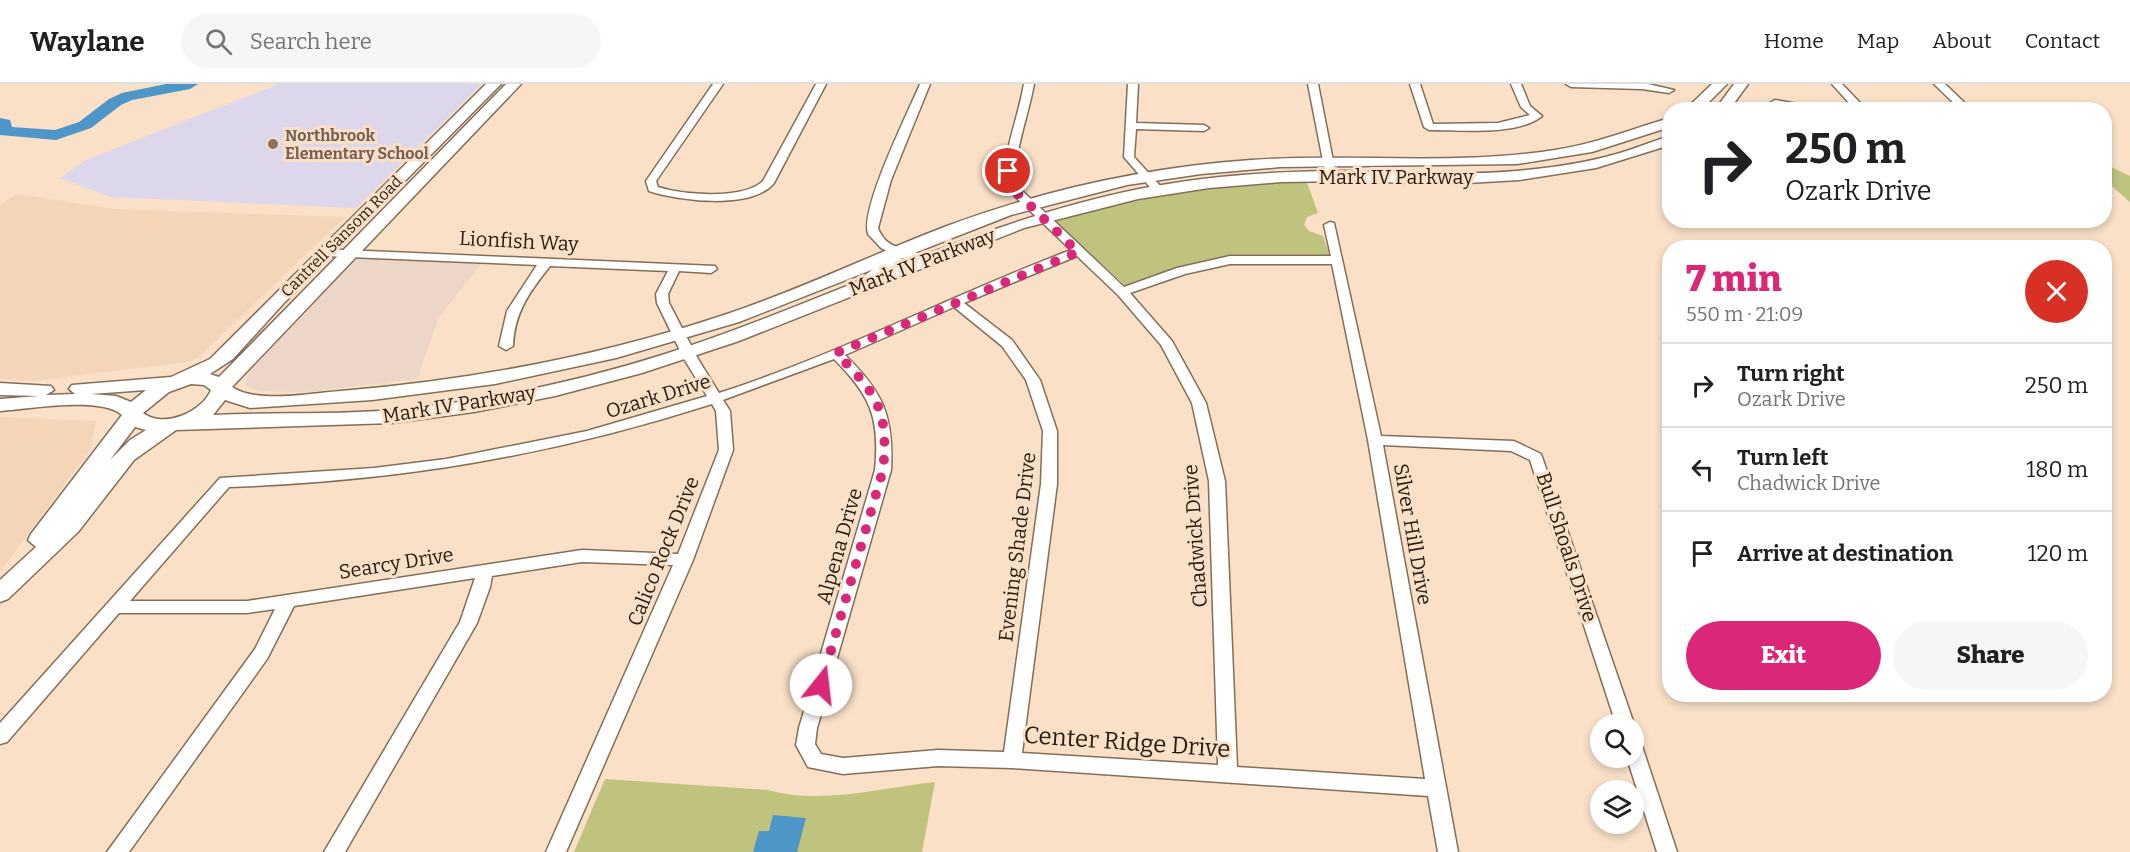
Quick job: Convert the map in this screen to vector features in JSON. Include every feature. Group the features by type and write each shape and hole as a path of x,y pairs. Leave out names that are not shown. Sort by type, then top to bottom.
{"main road":[{"path":"1703,102 1720,84"},
{"path":"1728,102 1742,84"},
{"path":"492,86 512,87"},
{"name":"Cantrell Sansom Road","path":"133,414 152,393 217,363 226,355 325,252 492,86"},
{"name":"Cantrell Sansom Road","path":"177,424 206,409 217,399 221,388 349,252 512,87"},
{"name":"Mark IV Parkway","path":"181,380 209,380 234,397 250,402 380,393 684,344 764,325 924,259 1042,218 1112,199 1330,169 1531,159 1586,151 1662,125"},
{"name":"Mark IV Parkway","path":"133,414 147,424 353,419 465,406 565,386 684,344 736,316 977,221 1028,205 1146,177 1271,162 1330,169 1466,179 1542,173 1596,164 1662,143"},
{"path":"394,183 417,184"},
{"path":"0,389 72,389 181,380"},
{"path":"0,405 105,401 117,402 133,414 82,487 0,592"},
{"path":"0,592 78,518 123,456 140,441 177,424"}],"street":[{"path":"718,84 650,186 658,191 749,194 761,190 768,183 821,84"},
{"path":"924,259 909,258 877,240 872,229 873,218 925,84"},
{"name":"Chadwick Drive","path":"1029,84 1008,179 1009,185 1122,292 1167,344 1199,403 1217,481 1228,774"},
{"path":"1133,84 1128,157 1159,191"},
{"path":"1313,84 1330,169"},
{"path":"1415,84 1429,127 1483,127 1524,122 1537,116 1526,107 1516,84"},
{"path":"1571,84 1642,86 1669,90"},
{"path":"1837,84 1854,102"},
{"path":"1939,84 1958,102"},
{"path":"1129,126 1204,128"},
{"name":"Silver Hill Drive","path":"1330,225 1375,440 1448,852"},
{"name":"Lionfish Way","path":"325,252 711,269"},
{"path":"860,285 892,263 901,252"},
{"name":"Ozark Drive","path":"114,607 225,482 357,477 441,467 584,438 716,399 836,353 1078,252"},
{"path":"1122,292 1181,271 1222,261 1337,260"},
{"path":"506,346 505,328 519,298 546,262"},
{"name":"Calico Rock Drive","path":"556,852 685,560 726,450 723,411 663,303 662,294 675,268"},
{"name":"Evening Shade Drive","path":"955,302 1007,343 1033,380 1050,431 1048,484 1012,760"},
{"name":"Alpena Drive","path":"815,761 806,745 808,728 883,470 886,446 879,409 870,387 836,353"},
{"name":"Bull Shoals Drive","path":"1375,440 1514,446 1536,457 1623,714"},
{"name":"Searcy Drive","path":"114,607 248,607 582,556 685,560"},
{"path":"334,852 468,623 482,587 484,570"},
{"path":"117,852 261,654 288,601"},
{"path":"0,736 114,607"},
{"name":"Center Ridge Drive","path":"815,761 843,766 938,758 1012,760 1436,788"},
{"path":"1640,768 1667,852"}],"shaded area":[{"name":"Northbrook Elementary School","path":"279,84 482,84 356,208 111,197 60,178 86,160"},
{"path":"16,194 115,209 345,217 199,357 187,362 33,381 0,379 0,205"},
{"path":"357,259 482,263 439,317 417,379 306,392 259,391 245,386 247,377 270,345"},
{"path":"0,417 96,421 90,450 0,572"}],"green space":[{"path":"2112,167 2130,176 2130,202 2112,186"},
{"path":"1306,180 1318,213 1307,217 1304,225 1309,231 1323,236 1330,256 1260,255 1209,259 1126,286 1054,220 1179,193"},
{"path":"605,779 768,790 808,796 851,794 935,782 922,852 574,852"}],"water":[{"path":"773,815 806,818 797,852 753,852 759,831 769,831"}],"waterway":[{"path":"0,123 4,123 4,131 56,135 85,125 115,102 128,96 190,84"}],"place":[{"name":"Northbrook Elementary School","path":"273,144"}],"route":[{"path":"821,685 883,470 886,446 884,427 870,387 836,353 1049,262 1078,252 1009,185 1008,171"}]}
